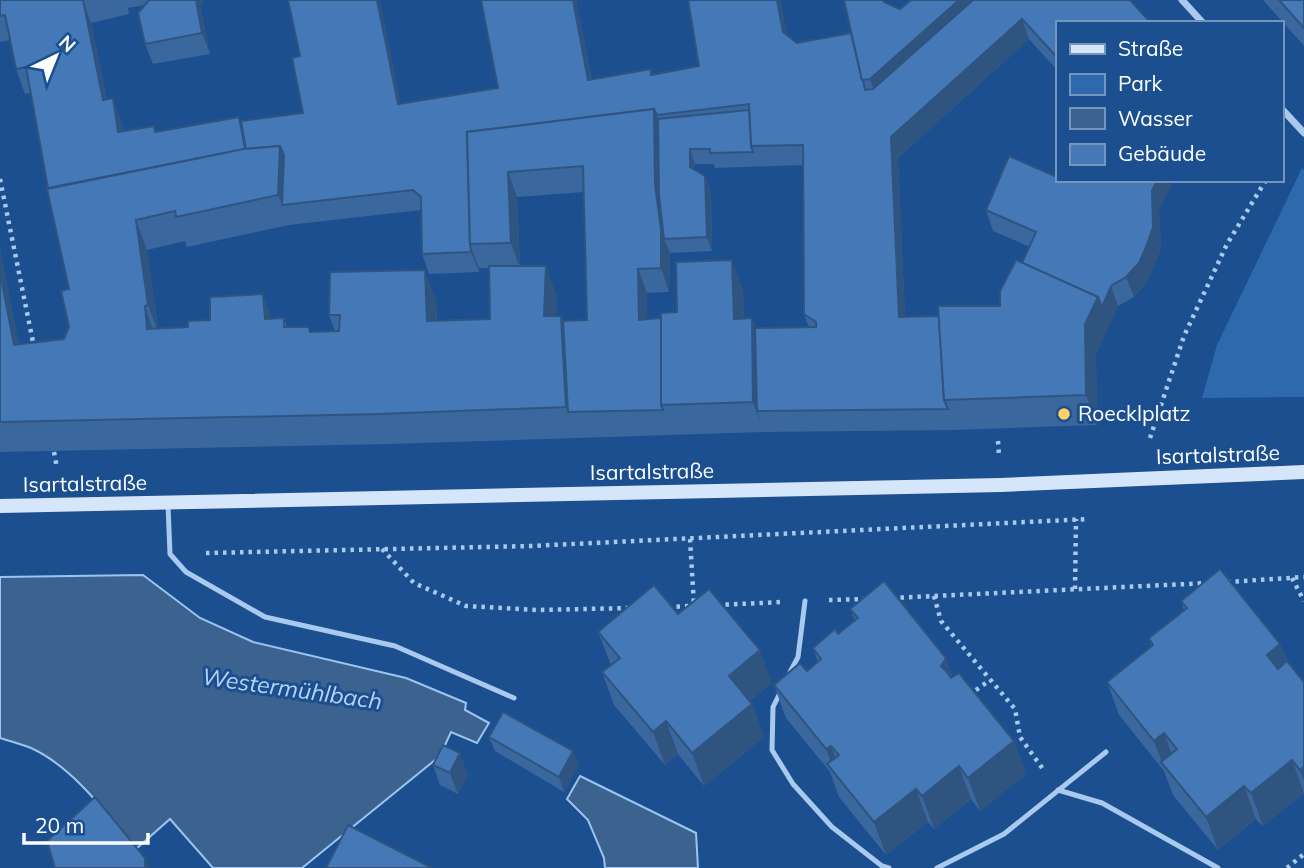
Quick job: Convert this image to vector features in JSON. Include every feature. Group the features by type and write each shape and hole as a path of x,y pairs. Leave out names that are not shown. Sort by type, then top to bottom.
{"main road":[{"name":"Isartalstraße","path":"0,506 975,486 1304,472"}],"street":[{"path":"1182,0 1201,21"},
{"path":"1283,109 1304,133"}],"lane":[{"path":"167,503 170,554 186,572 265,617 396,646 514,698"},
{"path":"805,601 798,657 773,707 772,750 793,784 832,827 882,866 889,868"},
{"path":"937,868 1004,834 1105,752"},
{"path":"1058,790 1102,803 1218,868"}],"path":[{"path":"0,180 34,348"},
{"path":"1150,438 1184,335 1227,244 1265,182"},
{"path":"999,441 999,464"},
{"path":"54,452 57,468"},
{"path":"1075,589 1076,519"},
{"path":"170,554 530,546 1089,519"},
{"path":"690,539 694,606"},
{"path":"382,550 415,583 466,606 538,610 640,607"},
{"path":"883,598 1304,577"},
{"path":"1292,578 1304,601"},
{"path":"934,596 941,621 1015,709 1020,737 1058,790"},
{"path":"666,607 870,599"},
{"path":"968,696 990,680"},
{"path":"1287,868 1304,854"}],"green space":[{"path":"1302,168 1304,397 1202,398 1217,345"}],"water":[{"name":"Westermühlbach","path":"143,575 200,618 253,642 406,678 466,703 465,710 489,723 477,743 451,732 440,756 302,868 213,868 170,819 136,849 88,792 61,767 31,748 0,738 0,577"},
{"path":"580,776 696,833 698,868 605,868 604,858 588,820 567,799"}],"building":[{"path":"0,0 83,0 103,100 113,98 118,132 154,126 155,132 239,117 245,149 48,188 26,67 16,69 5,15 0,16"},
{"path":"149,0 196,0 202,33 145,44 138,13"},
{"path":"288,0 377,0 398,104 498,88 481,0 573,0 588,80 651,69 651,75 699,66 688,0 777,0 783,32 797,43 851,33 865,90 873,89 973,0 1130,0 1149,21 1056,21 1055,55 1022,19 891,137 899,317 939,316 944,400 948,409 757,411 755,328 816,327 816,322 804,314 803,145 751,146 749,104 657,115 654,109 467,132 471,252 422,254 421,197 413,190 282,205 284,155 280,146 246,149 241,121 303,113 292,58 300,56"},
{"path":"844,0 883,0 900,9 911,0 959,0 870,79 862,80"},
{"path":"1279,0 1304,0 1304,28"},
{"path":"654,109 655,185 661,229 661,268 638,269 639,320 661,318 663,410 568,412 563,321 587,320 583,166 508,172 511,243 470,244 467,132"},
{"path":"749,110 753,152 710,153 710,149 690,149 690,167 705,176 707,237 664,239 659,195 658,119"},
{"path":"280,146 278,195 176,217 175,211 136,220 148,305 145,306 147,329 188,327 188,321 210,320 210,297 263,294 265,319 284,318 284,327 309,327 310,332 339,331 340,315 329,315 330,272 425,270 427,321 490,319 489,266 546,266 544,316 561,316 566,407 0,422 0,273 14,345 64,339 69,327 61,291 69,289 47,189 244,149"},
{"path":"1009,156 1056,177 1056,182 1156,182 1152,191 1153,227 1146,247 1139,263 1126,277 1111,286 1102,307 1098,297 1022,263 1036,232 986,210"},
{"path":"732,260 734,319 752,318 753,402 661,405 661,313 677,312 676,262"},
{"path":"1016,260 1098,297 1085,324 1086,395 944,400 938,306 1000,306 1000,291"},
{"path":"1220,569 1280,644 1267,655 1278,669 1287,661 1304,682 1304,767 1300,770 1292,760 1251,793 1244,786 1206,817 1161,762 1177,749 1164,733 1154,741 1107,682 1153,645 1149,638 1187,608 1181,601"},
{"path":"884,581 946,658 941,666 951,678 959,673 1014,741 968,778 959,766 922,796 916,789 874,822 827,764 839,755 831,746 826,749 774,685 800,663 807,671 821,659 813,648 835,629 838,634 858,618 850,609"},
{"path":"654,585 678,614 709,589 760,650 729,676 752,704 692,753 666,721 653,732 602,672 620,658 598,632"},
{"path":"503,712 573,751 559,777 489,737"},
{"path":"443,745 460,753 450,773 433,765"},
{"path":"95,797 145,858 145,868 55,868 47,841"},
{"path":"348,825 432,868 326,868"}],"place":[{"name":"Roecklplatz","path":"1064,414"}]}
